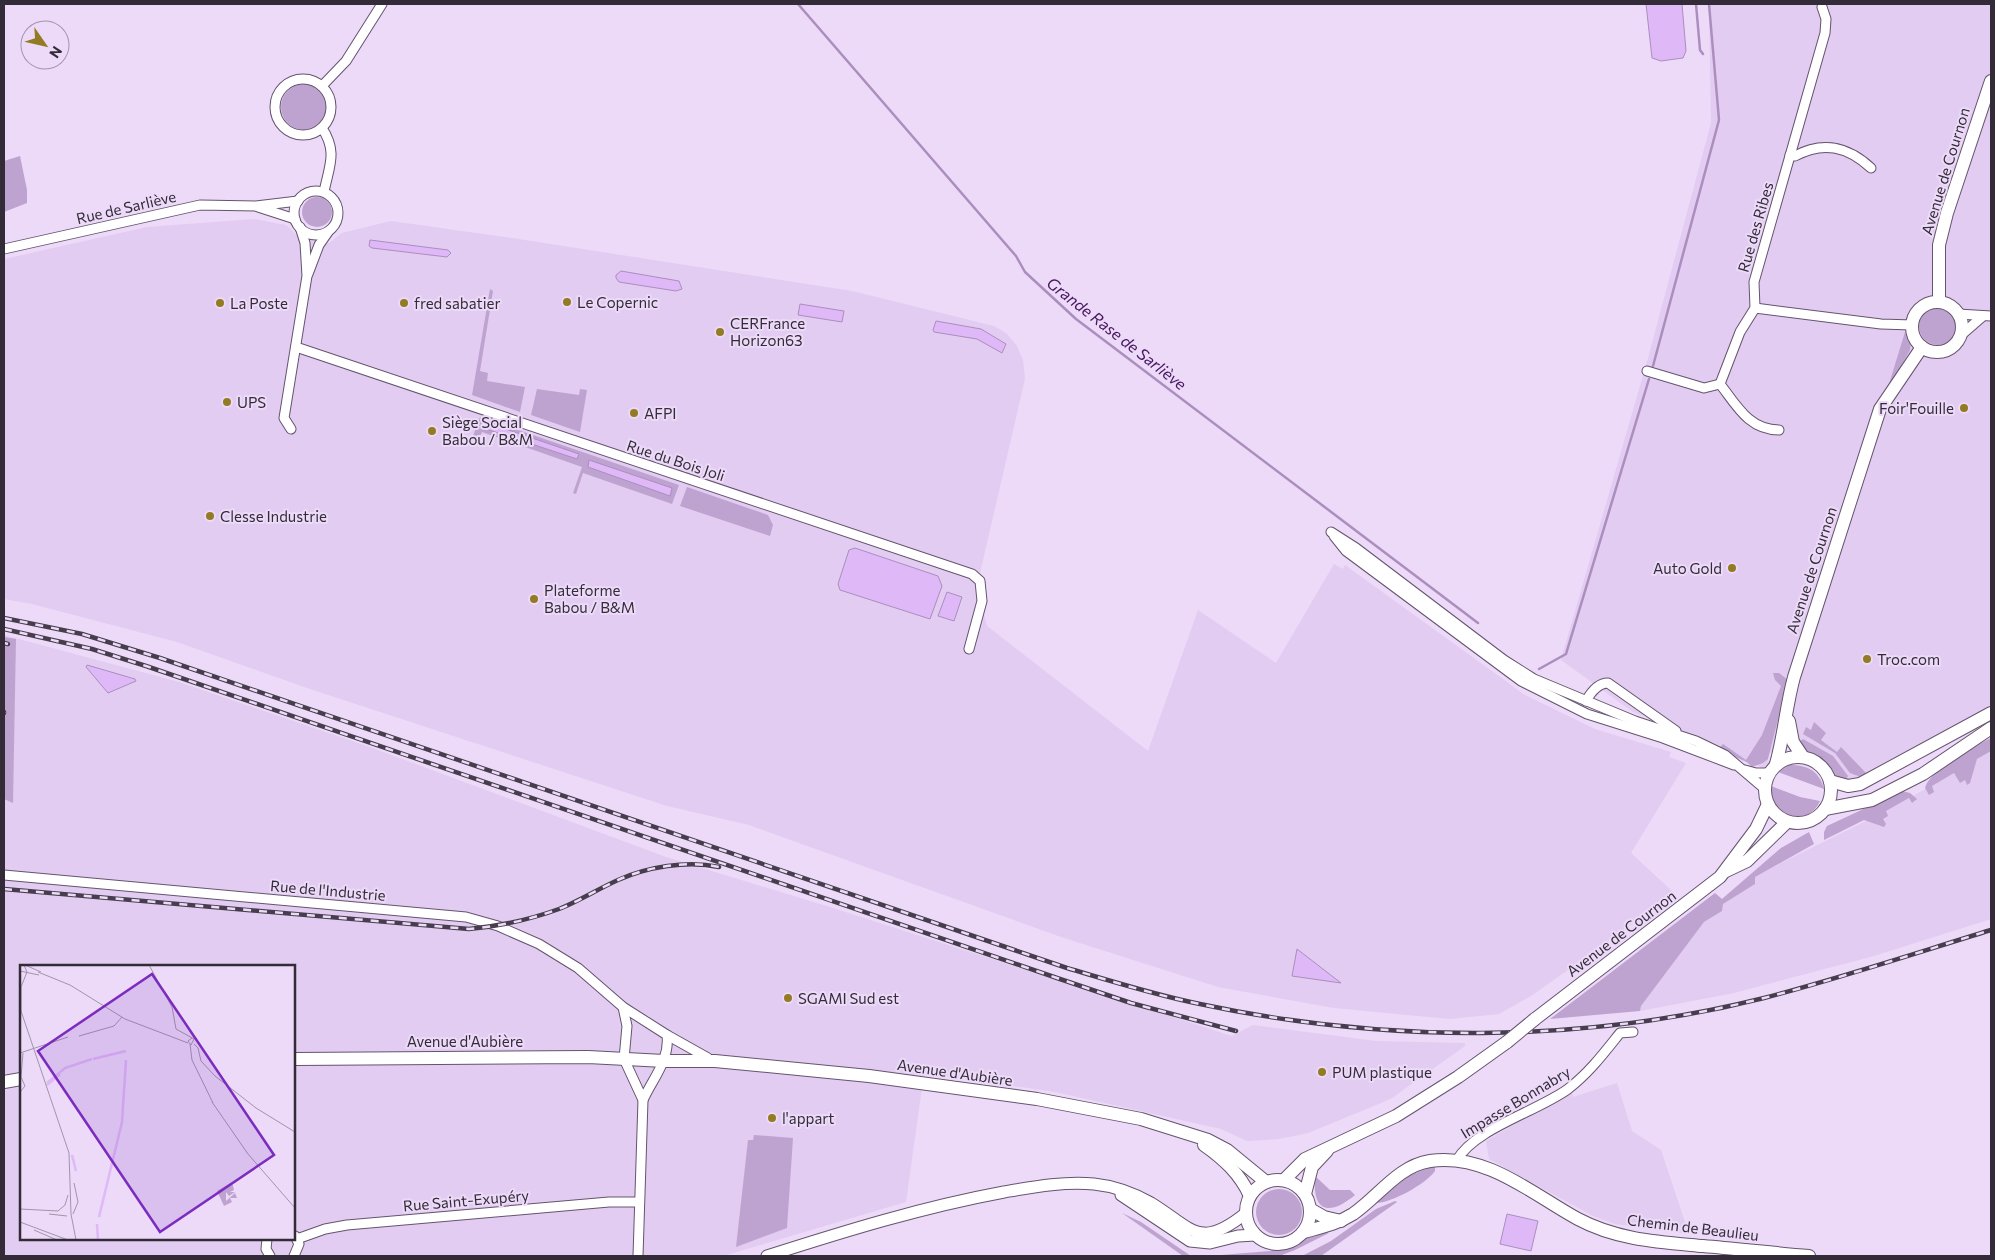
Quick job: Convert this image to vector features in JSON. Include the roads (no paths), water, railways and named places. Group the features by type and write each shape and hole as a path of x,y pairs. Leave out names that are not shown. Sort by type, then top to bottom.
{"main road":[{"name":"Avenue de Cournon","path":"1939,302 1939,244 1947,213 1991,81"},
{"path":"1939,302 1950,306 1958,314 1962,325 1960,336 1953,345 1943,351 1932,351 1922,347 1912,333 1914,316 1929,303 1939,302"},
{"name":"Avenue de Cournon","path":"1773,769 1782,744 1786,705 1794,677 1880,409 1922,347"},
{"name":"Avenue de Cournon","path":"1803,757 1793,742 1788,728 1789,706 1892,390"},
{"path":"1830,781 1848,786 1860,784 1991,713"},
{"path":"1825,810 1831,797 1830,781 1820,765 1803,757 1791,757 1773,769 1765,789 1768,804 1772,812 1787,822 1798,824 1810,821 1825,810 1872,800 1923,774 1991,728"},
{"name":"Avenue de Cournon","path":"1726,871 1756,829 1768,804"},
{"name":"Avenue de Cournon","path":"1284,1180 1305,1159 1410,1108 1458,1077 1656,928 1726,871 1747,861 1787,822"},
{"name":"Avenue d'Aubière","path":"295,1057 624,1056 712,1059 870,1076 1037,1099 1141,1119 1188,1133 1227,1150 1266,1182"},
{"path":"4,1076 20,1072"},
{"path":"4,1082 20,1079"},
{"name":"Avenue d'Aubière","path":"1188,1133 1221,1158 1244,1182 1250,1196"},
{"path":"1305,1194 1312,1167 1333,1146"},
{"name":"Chemin de Beaulieu","path":"1304,1232 1328,1227 1340,1221 1369,1201 1399,1174 1412,1167 1428,1162 1457,1160 1492,1170 1579,1219 1614,1234 1659,1242 1809,1256"},
{"path":"1284,1180 1296,1185 1305,1194 1310,1209 1309,1221 1304,1232 1296,1240 1274,1245 1264,1242 1255,1235 1248,1225 1246,1213 1250,1196 1266,1182 1284,1180"},
{"path":"1310,1209 1324,1217 1340,1221"}],"street":[{"path":"322,86 346,61 382,4"},
{"name":"Rue des Ribes","path":"1755,308 1754,282 1824,33 1826,19 1822,7"},
{"path":"306,79 322,86 328,94 330,112 322,128 306,134 289,130 277,116 275,107 277,98 288,83 306,79"},
{"path":"322,128 329,139 332,159 324,192"},
{"path":"1790,155 1795,156 1816,147 1826,146 1858,156 1871,168"},
{"path":"292,429 284,418 307,276 319,244 336,222 338,211 334,199 324,192 309,192 298,201 294,213 305,243 307,276"},
{"path":"256,206 298,201"},
{"name":"Rue de Sarliève","path":"4,249 200,205 256,206"},
{"path":"256,206 298,223 310,234 317,235 329,231"},
{"path":"1720,384 1740,332 1755,308 1880,324 1912,325"},
{"path":"1958,314 1987,316"},
{"path":"1960,336 1987,316"},
{"name":"Rue du Bois Joli","path":"296,348 972,574 980,581 982,601 969,649"},
{"path":"1647,371 1704,388 1720,384"},
{"path":"1720,384 1754,425 1765,430 1778,430"},
{"path":"1765,789 1739,767 1725,755 1679,735 1635,721 1534,679 1504,660 1356,548 1331,532 1346,551 1521,681 1587,714 1663,738 1739,767 1756,773 1773,769"},
{"path":"1583,699 1602,683 1608,683 1679,735"},
{"name":"Rue de l'Industrie","path":"4,875 466,917 512,931 546,948 578,968 623,1007 712,1059"},
{"path":"623,1007 627,1026 624,1056 643,1100"},
{"name":"Impasse Bonnabry","path":"1457,1160 1469,1143 1567,1089 1590,1070 1620,1033 1633,1032"},
{"path":"640,1255 639,1202 643,1100 664,1058 668,1046 667,1034"},
{"name":"Avenue d'Aubière","path":"295,1065 343,1058"},
{"path":"767,1256 904,1213 969,1198 1055,1185 1095,1184 1126,1190 1197,1233 1215,1232 1224,1229 1246,1213"},
{"path":"1111,1188 1190,1241 1210,1243 1238,1236 1255,1235"},
{"name":"Rue Saint-Exupéry","path":"296,1236 346,1224 609,1202 639,1202"},
{"path":"294,1256 298,1250 296,1236"},
{"path":"267,1240 266,1249 270,1256"}],"waterway":[{"name":"Grande Rase de Sarliève","path":"798,4 1016,256 1025,272 1076,319 1478,623"},
{"path":"1696,4 1700,50 1703,54"},
{"path":"1653,366 1719,120 1709,4"},
{"path":"1539,669 1566,654 1649,379"}],"railway":[{"path":"4,618 82,634 160,658 1067,968 1166,996 1269,1017 1340,1026 1482,1033 1624,1024 1695,1013 1764,998 1850,974 1991,930"},
{"path":"4,629 92,649 146,666 1131,1003 1236,1031"},
{"path":"4,643 8,644"},
{"path":"4,889 469,929 514,922 548,913 629,875 654,868 694,864 719,867"}],"place":[{"name":"Le Copernic","path":"567,302"},
{"name":"La Poste","path":"220,303"},
{"name":"fred sabatier","path":"404,303"},
{"name":"CERFrance Horizon63","path":"720,332"},
{"name":"UPS","path":"227,402"},
{"name":"Foir'Fouille","path":"1964,408"},
{"name":"AFPI","path":"634,413"},
{"name":"Siège Social Babou / B&M","path":"432,431"},
{"name":"Clesse Industrie","path":"210,516"},
{"name":"Auto Gold","path":"1732,568"},
{"name":"Plateforme Babou / B&M","path":"534,599"},
{"name":"Troc.com","path":"1867,659"},
{"name":"SGAMI Sud est","path":"788,998"},
{"name":"PUM plastique","path":"1322,1072"},
{"name":"l'appart","path":"772,1118"}]}
